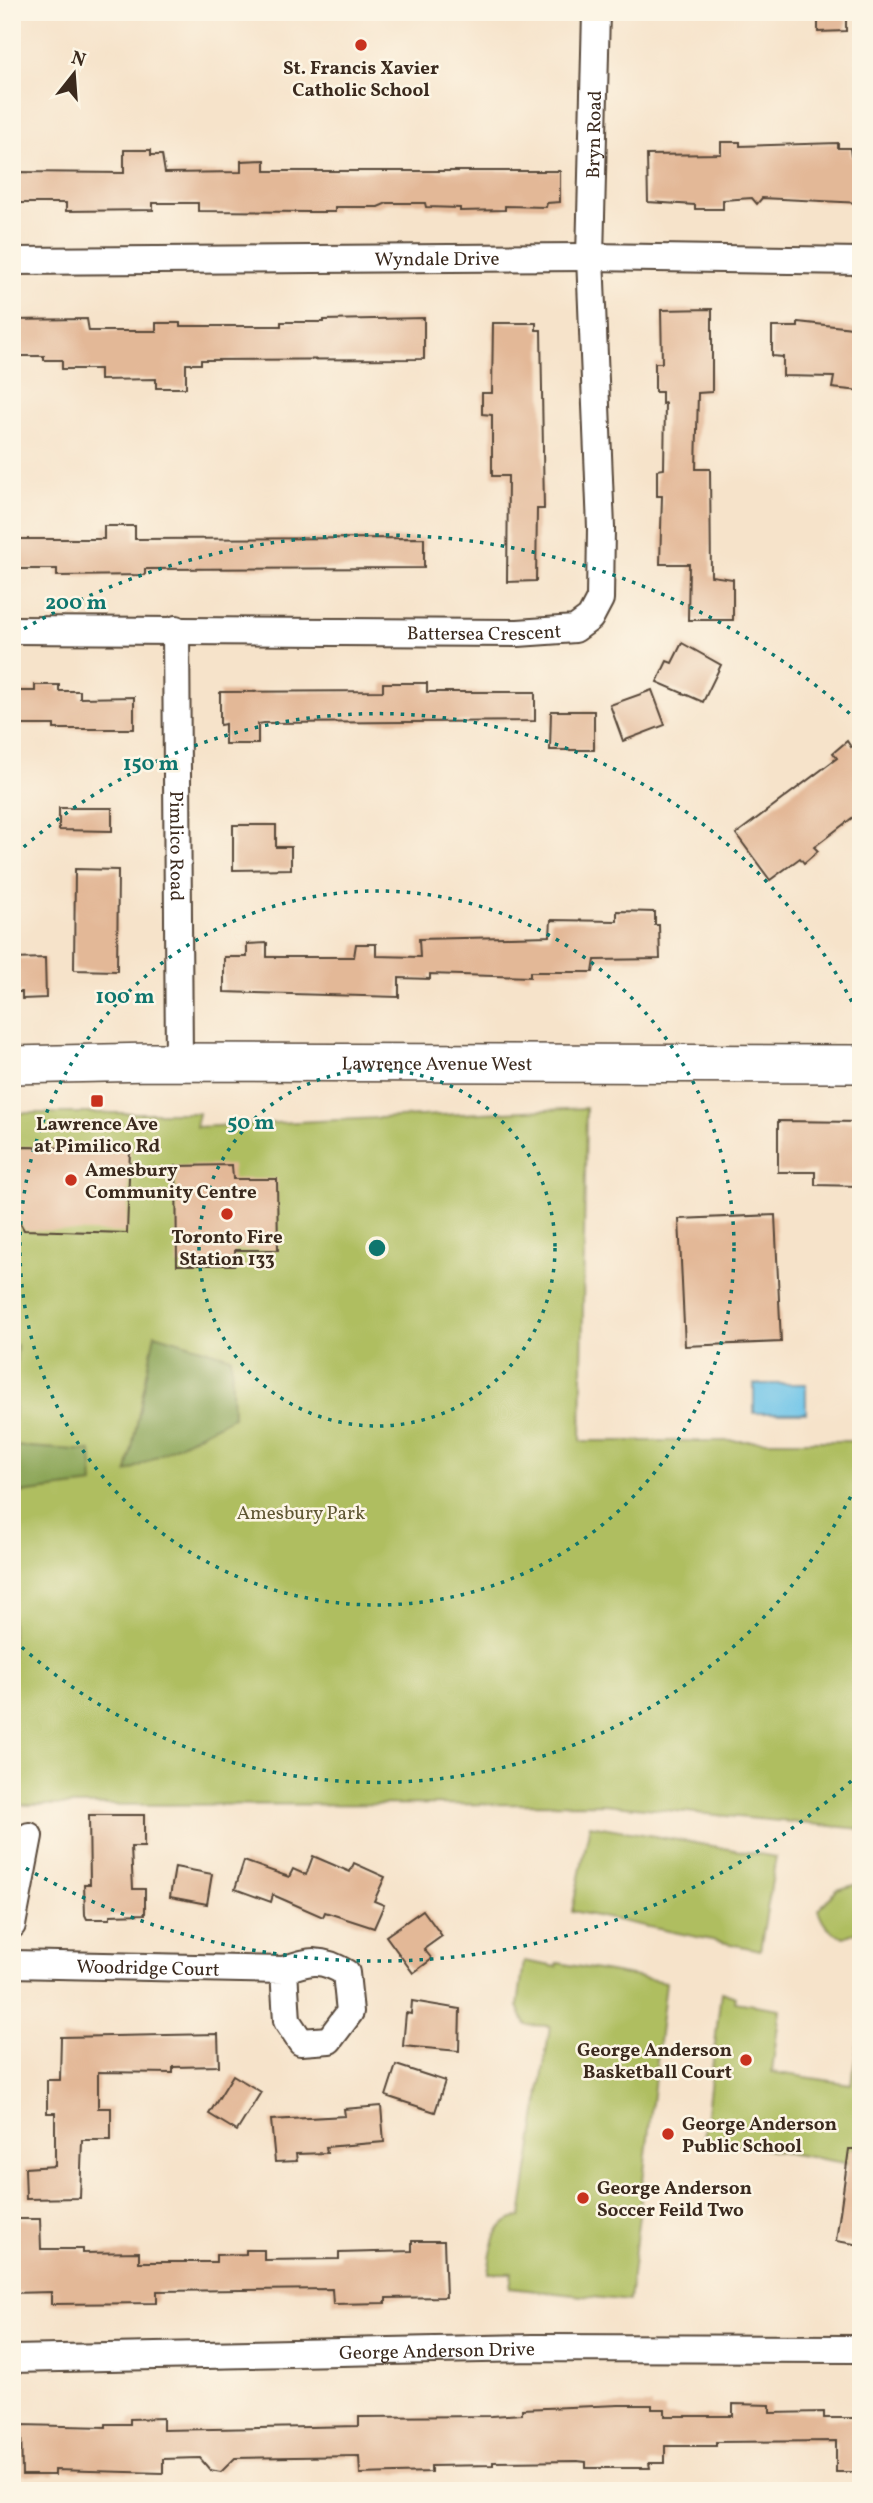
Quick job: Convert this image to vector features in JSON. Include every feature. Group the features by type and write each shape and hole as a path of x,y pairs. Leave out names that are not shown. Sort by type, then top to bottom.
{"main road":[{"name":"Lawrence Avenue West","path":"12,1065 179,1062 861,1064"}],"street":[{"name":"Bryn Road","path":"590,257 596,12"},
{"name":"Wyndale Drive","path":"12,261 590,257 861,261"},
{"name":"Battersea Crescent","path":"12,630 518,633 575,629 590,618 600,599 601,528 590,257"},
{"name":"Pimlico Road","path":"176,629 179,1062"},
{"path":"12,1925 29,1836"},
{"name":"Woodridge Court","path":"12,1964 284,1970"},
{"name":"George Anderson Drive","path":"12,2359 533,2348 861,2349"}],"green space":[{"name":"Amesbury Park","path":"586,1108 581,1441 861,1441 861,1829 604,1804 12,1805 12,1113 199,1113 196,1127"},
{"path":"155,1334 231,1357 233,1417 127,1472"},
{"path":"17,1345 13,1446 91,1451 93,1484 12,1494 12,1346"},
{"path":"590,1825 776,1857 760,1950 572,1911"},
{"path":"861,1883 861,1930 844,1937 834,1933 822,1920 818,1910 837,1890"},
{"name":"George Anderson Soccer Feild Two","path":"524,1961 557,1967 558,1963 666,1982 629,2301 510,2288 512,2273 488,2273 499,2230 504,2224 521,2217 550,2026 526,2025 518,2006"},
{"path":"721,1992 736,1997 735,2002 780,2009 772,2072 851,2084 861,2027 861,2113 851,2164 704,2139"}],"water":[{"path":"754,1384 806,1384 806,1413 754,1413"}],"building":[{"path":"818,12 846,12 846,31 818,32"},
{"path":"721,142 740,142 740,146 838,143 838,148 850,148 851,156 861,156 861,203 762,198 757,204 752,198 723,200 723,209 695,209 695,205 648,202 647,155 721,154"},
{"path":"124,150 151,150 151,155 162,155 165,173 241,172 241,161 265,160 265,171 560,171 560,202 547,203 546,207 505,206 505,210 460,211 460,208 426,207 425,203 387,203 378,207 335,207 335,212 198,211 198,203 153,203 153,210 66,211 66,203 12,203 12,172 124,173"},
{"path":"712,309 712,392 698,393 696,469 710,469 711,576 733,579 733,620 688,620 689,564 660,564 662,496 657,496 657,470 664,469 665,403 662,404 662,392 655,392 655,363 662,363 661,310"},
{"path":"424,318 424,359 201,360 201,364 186,364 186,388 156,388 156,379 100,380 100,369 62,369 62,360 44,360 44,356 12,356 12,320 87,319 89,331 156,331 156,323 180,323 180,326 281,326 281,322"},
{"path":"798,322 861,329 860,391 832,388 834,377 783,376 783,357 772,356 772,327 798,327"},
{"path":"493,323 536,323 536,330 541,330 544,509 537,509 536,581 507,582 508,476 492,476 492,415 482,414 482,393 492,393"},
{"path":"104,526 135,526 135,539 424,538 424,568 145,569 145,575 57,576 57,569 12,569 12,539 104,539"},
{"path":"682,643 721,665 703,702 657,682 667,661 672,663"},
{"path":"383,683 427,683 427,692 535,692 535,721 264,723 258,724 258,744 225,744 225,724 220,725 220,692 383,691"},
{"path":"35,685 59,685 59,691 80,691 80,698 134,697 134,729 54,729 54,725 12,725 12,691 35,691"},
{"path":"652,690 665,725 623,741 610,705"},
{"path":"551,711 594,711 594,750 550,750"},
{"path":"861,740 861,811 814,847 818,851 804,863 800,858 770,880 736,834 837,758 833,753 847,741 851,747"},
{"path":"59,808 112,808 112,831 59,830"},
{"path":"233,825 276,825 276,847 291,847 291,869 233,870"},
{"path":"75,869 118,870 117,971 74,970"},
{"path":"617,911 655,912 655,925 659,925 660,959 595,960 593,972 530,972 530,977 430,974 430,979 399,978 399,997 224,992 224,957 247,957 247,944 267,943 267,957 354,957 356,944 376,944 376,956 420,957 419,939 550,936 551,920 617,921"},
{"path":"45,958 46,998 22,999 22,992 12,992 12,959"},
{"path":"778,1121 861,1122 861,1186 815,1185 815,1172 778,1172"},
{"name":"Amesbury Community Centre","path":"24,1147 130,1149 127,1233 24,1230 12,1209 12,1151"},
{"name":"Toronto Fire Station 133","path":"232,1165 233,1179 277,1179 278,1250 235,1250 235,1265 177,1265 176,1166"},
{"path":"775,1215 781,1342 685,1346 679,1219"},
{"path":"89,1815 144,1815 144,1847 131,1847 133,1889 145,1889 145,1914 87,1919 84,1884 90,1884"},
{"path":"313,1856 350,1872 354,1863 385,1877 374,1901 384,1905 374,1928 325,1912 323,1917 273,1895 271,1902 235,1889 244,1861 289,1877 293,1869 306,1875"},
{"path":"175,1867 212,1874 207,1904 170,1897"},
{"path":"423,1910 442,1936 424,1949 432,1959 413,1973 386,1936"},
{"path":"412,2001 460,2009 459,2051 403,2046 406,2013 411,2014"},
{"path":"218,2034 219,2066 173,2067 173,2073 98,2072 98,2108 111,2108 111,2140 82,2140 80,2198 26,2199 25,2168 55,2166 55,2113 47,2113 47,2080 60,2080 61,2037"},
{"path":"396,2065 445,2081 435,2112 386,2096"},
{"path":"233,2075 261,2092 237,2131 209,2114"},
{"path":"381,2106 384,2142 326,2147 327,2153 296,2154 297,2161 275,2162 271,2120 345,2116 344,2109"},
{"path":"849,2149 861,2149 861,2245 836,2241"},
{"path":"12,2219 40,2219 41,2249 83,2249 83,2253 139,2252 139,2262 216,2262 216,2255 246,2254 246,2250 264,2250 264,2260 339,2259 339,2253 412,2251 412,2241 444,2241 446,2297 386,2298 386,2303 333,2304 332,2289 157,2291 157,2303 51,2304 51,2292 12,2293"},
{"path":"733,2404 770,2405 770,2413 824,2412 824,2418 861,2418 861,2472 836,2472 836,2441 716,2442 716,2446 665,2446 665,2463 649,2463 650,2468 586,2468 586,2462 577,2461 493,2462 493,2465 431,2466 431,2472 360,2474 359,2456 235,2458 221,2472 210,2470 200,2458 163,2459 163,2473 55,2470 55,2475 22,2475 21,2425 106,2427 106,2424 130,2424 130,2419 163,2418 163,2430 359,2426 359,2417 492,2416 522,2414 522,2409 619,2405 652,2405 652,2409 665,2409 665,2416 733,2416"}],"place":[{"name":"St. Francis Xavier Catholic School","path":"361,45"},
{"name":"Lawrence Ave at Pimilico Rd","path":"97,1101"},
{"name":"Amesbury Community Centre","path":"71,1180"},
{"name":"Toronto Fire Station 133","path":"227,1214"},
{"name":"George Anderson Basketball Court","path":"746,2060"},
{"name":"George Anderson Public School","path":"668,2134"},
{"name":"George Anderson Soccer Feild Two","path":"583,2198"}]}
